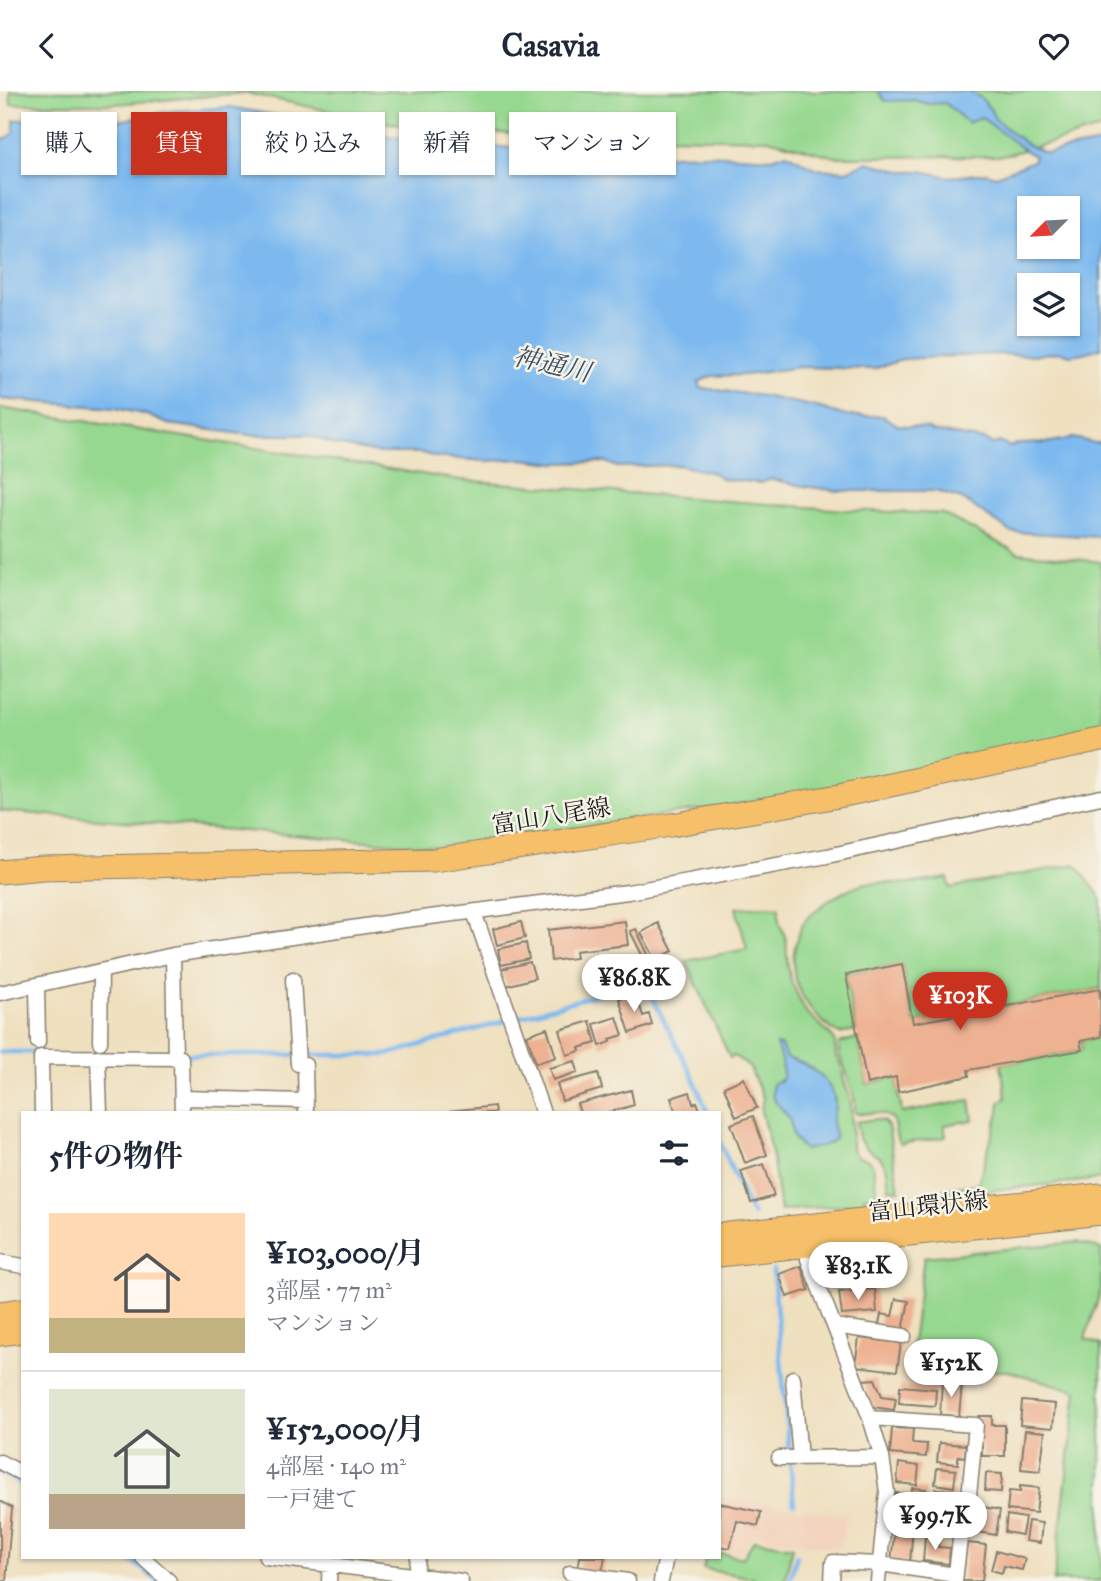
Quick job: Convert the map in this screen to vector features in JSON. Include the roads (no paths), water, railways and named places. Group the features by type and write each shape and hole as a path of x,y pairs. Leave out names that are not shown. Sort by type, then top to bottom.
{"main road":[{"name":"富山八尾線","path":"0,872 43,868 434,860 671,825 839,796 1101,740"},
{"name":"富山環状線","path":"721,1255 806,1235 935,1213 1101,1195"},
{"name":"富山環状線","path":"721,1235 806,1235 1101,1213"},
{"path":"0,1313 21,1310"},
{"path":"0,1334 21,1331"}],"street":[{"path":"0,993 173,955 398,921 628,892 814,859 1101,797"},
{"path":"474,912 541,1111"},
{"path":"173,955 175,1053"},
{"path":"100,1042 101,972"},
{"path":"182,1098 306,1107 305,1065 298,1065 293,979"},
{"path":"37,985 38,1042"},
{"path":"42,1111 41,1056 98,1057 175,1053 181,1058 182,1111"},
{"path":"98,1057 100,1111"},
{"path":"806,1235 808,1259 883,1457 887,1492 878,1581"},
{"path":"0,1262 21,1266"},
{"path":"834,1326 904,1336"},
{"path":"793,1378 790,1458 883,1457"},
{"path":"832,1581 833,1562 880,1564 956,1578 960,1539 966,1527 976,1425 870,1418"},
{"path":"0,1462 21,1473"},
{"path":"144,1559 169,1581"},
{"path":"282,1559 330,1565 344,1562 416,1576 461,1581"},
{"path":"416,1576 418,1559"},
{"path":"573,1559 569,1577 628,1581"},
{"path":"661,1581 666,1559"},
{"path":"328,1581 330,1565"}],"water":[{"name":"神通川","path":"878,91 968,91 981,98 995,119 1013,134 1046,153 1101,143 1101,348 1070,355 1061,352 905,359 874,369 799,367 746,375 712,376 699,382 701,388 763,396 846,416 883,416 898,425 927,428 993,444 999,442 1010,447 1073,438 1101,443 1101,537 1011,532 962,499 935,491 838,491 771,479 761,483 723,479 713,473 678,465 617,467 606,462 555,463 522,459 486,461 435,457 422,453 377,453 336,445 308,435 249,435 168,424 147,415 115,408 0,399 0,138 5,139 14,133 14,120 21,120 21,175 117,175 117,120 131,119 131,175 227,175 227,112 165,112 230,107 258,112 241,112 241,175 385,175 385,136 399,137 399,175 495,175 495,146 509,148 509,175 676,175 676,155 705,154 772,158 786,153 817,169 846,171 867,162 901,171 922,171 949,177 985,173 996,176 1033,161 1035,156 981,117 968,123 945,103 928,104 914,100 885,101"},
{"path":"776,1045 781,1046 786,1058 811,1069 831,1089 835,1106 832,1122 835,1139 828,1144 805,1150 794,1138 789,1119 772,1095 773,1083 783,1077"}],"waterway":[{"path":"183,1055 386,1055 683,970"},
{"path":"631,985 651,995 707,1111"},
{"path":"0,1052 41,1052"},
{"path":"721,1145 753,1215"},
{"path":"773,1270 794,1504"},
{"path":"0,1472 21,1484"},
{"path":"789,1581 797,1555"},
{"path":"129,1559 158,1581"}]}
